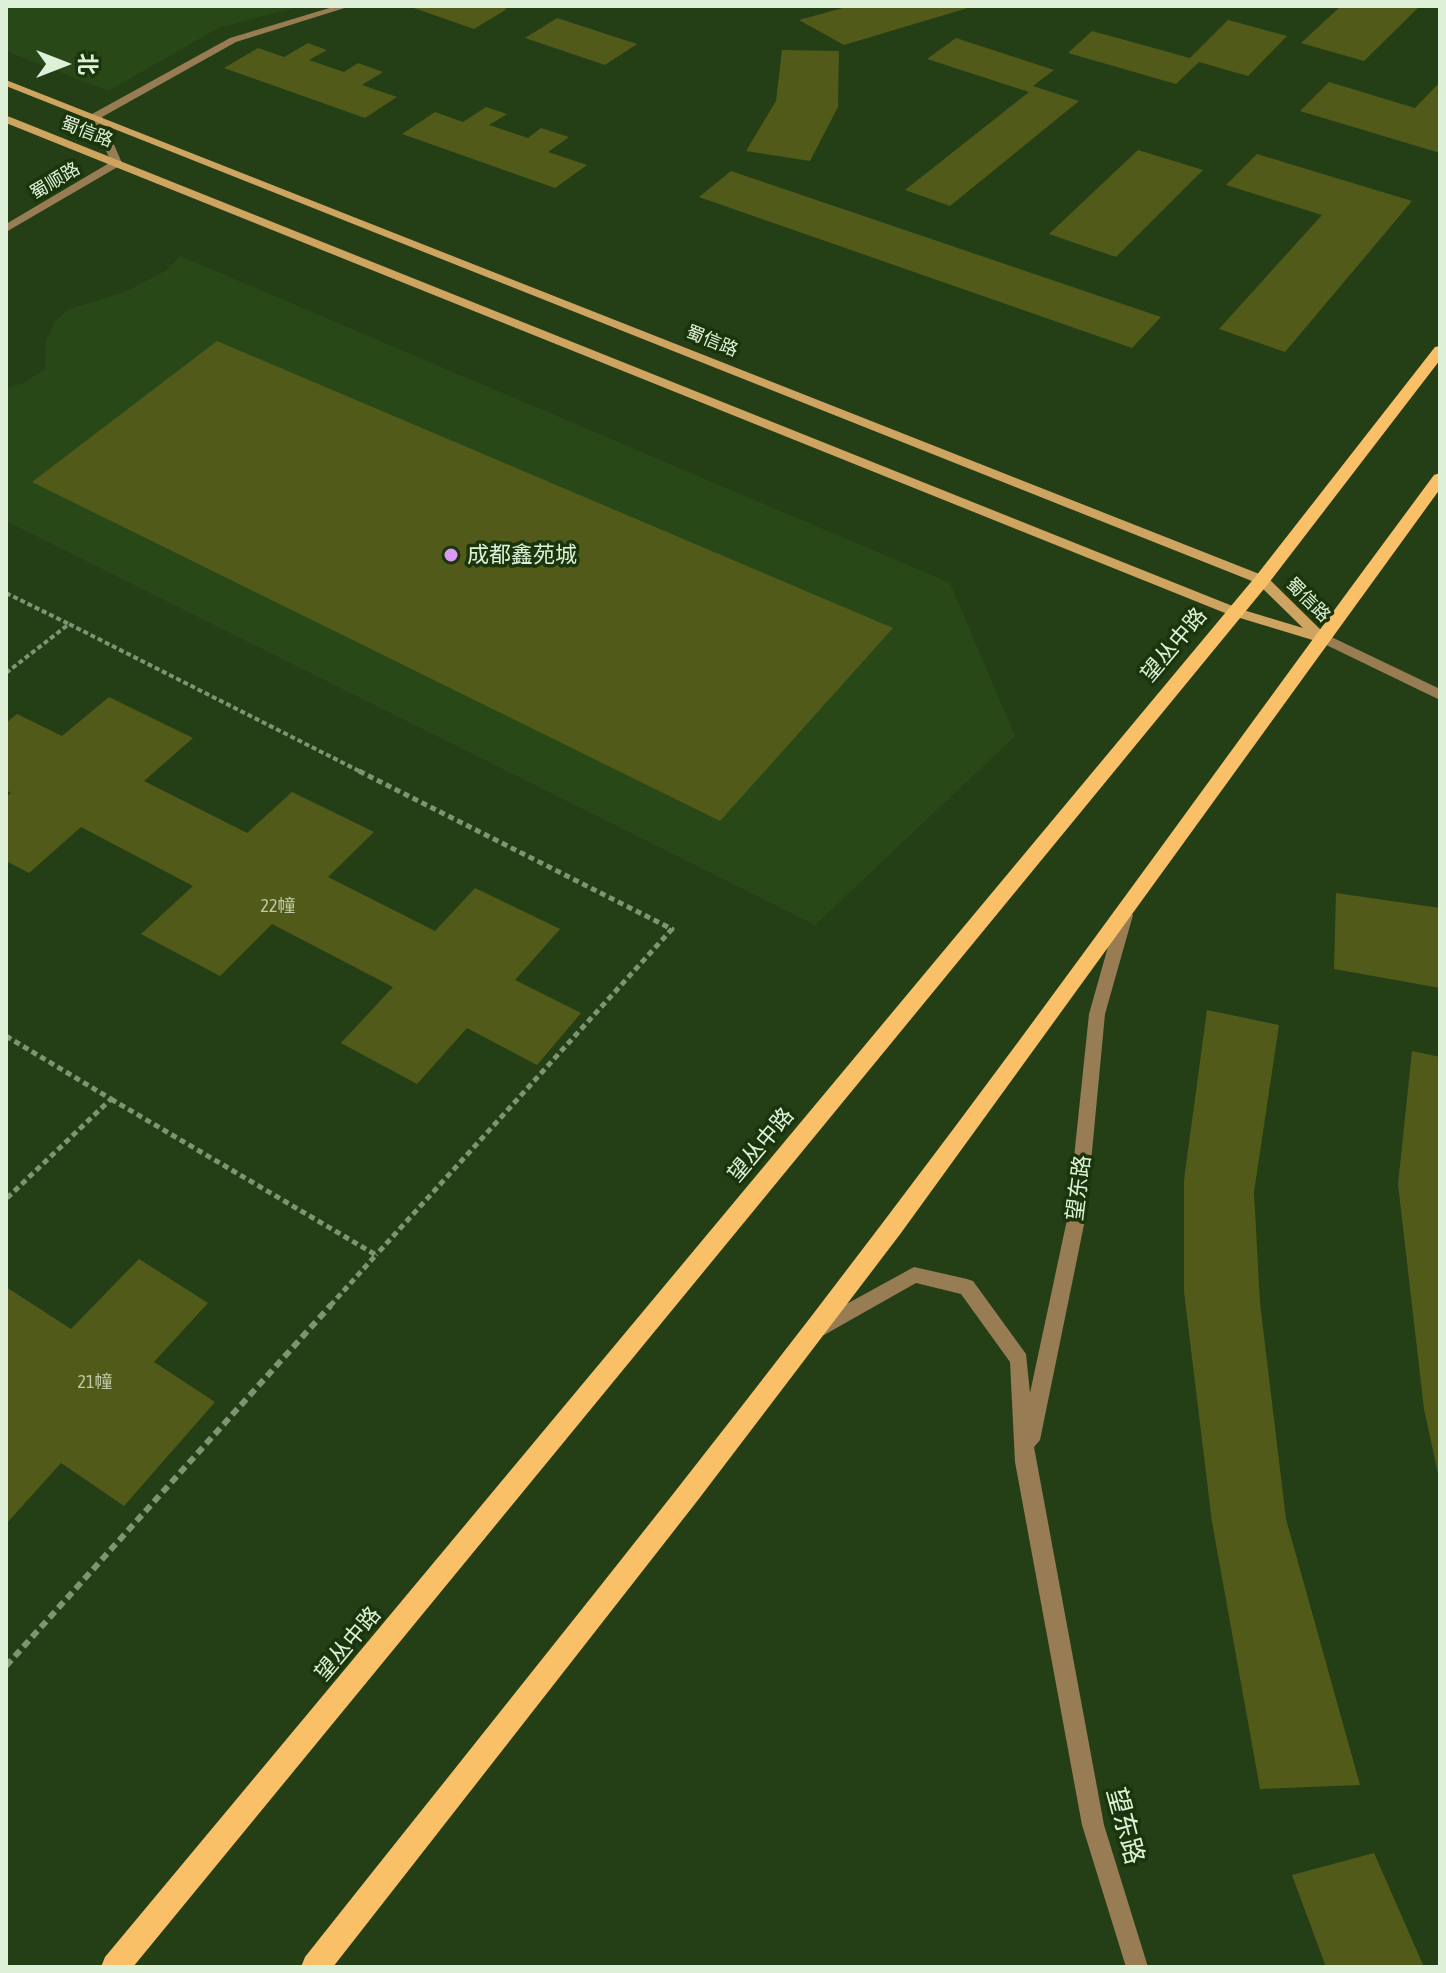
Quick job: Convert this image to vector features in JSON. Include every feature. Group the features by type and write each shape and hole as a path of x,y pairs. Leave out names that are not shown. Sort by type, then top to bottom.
{"main road":[{"name":"蜀信路","path":"6,83 96,116 1262,580 1321,637"},
{"name":"蜀信路","path":"6,119 1235,612 1321,637"},
{"name":"望丛中路","path":"115,1967 1262,580 1440,350"},
{"path":"315,1967 814,1331 1125,915 1321,637 1440,478"}],"street":[{"path":"117,163 96,116 233,40 346,6"},
{"name":"蜀顺路","path":"6,229 117,163"},
{"path":"1321,637 1440,695"},
{"name":"望东路","path":"1025,1462 1077,1215 1097,1014 1125,915"},
{"name":"望东路","path":"814,1331 914,1275 967,1287 1019,1360 1025,1462 1093,1825 1137,1967"}],"path":[{"path":"6,593 672,929 6,1666"},
{"path":"6,673 69,624"},
{"path":"6,1036 376,1255"},
{"path":"6,1199 111,1099"}],"shaded area":[{"path":"6,6 302,6 218,28 108,91 6,51"},
{"path":"180,256 950,583 1015,736 815,925 6,521 6,388 24,383 45,369 46,340 55,321 69,309 125,292 165,271"}],"building":[{"path":"408,6 498,6 507,9 474,29"},
{"path":"850,6 971,7 844,45 799,20"},
{"path":"1341,6 1420,6 1364,61 1301,43"},
{"path":"557,18 637,44 605,65 525,38"},
{"path":"1228,20 1287,36 1248,76 1199,62 1176,84 1068,53 1092,31 1190,58"},
{"path":"956,38 1054,70 1033,86 1079,101 950,206 905,190 1029,92 927,59"},
{"path":"308,43 327,50 309,60 344,72 358,63 383,72 362,85 397,97 365,118 224,68 258,48 284,57"},
{"path":"782,50 839,51 838,107 810,161 746,151 776,101"},
{"path":"1329,82 1415,108 1440,82 1440,153 1300,111"},
{"path":"486,107 507,114 489,125 528,138 541,128 569,137 548,152 587,165 555,188 402,134 435,112 463,122"},
{"path":"1138,150 1203,170 1116,257 1049,234"},
{"path":"1257,154 1412,201 1285,352 1219,329 1322,215 1226,185"},
{"path":"731,171 1161,317 1132,348 699,197"},
{"name":"成都鑫苑城","path":"217,341 893,628 720,821 32,482"},
{"path":"109,697 193,738 144,781 247,833 292,792 374,832 328,877 435,931 475,888 560,929 515,980 581,1013 537,1065 467,1028 417,1084 341,1043 393,987 272,924 220,976 141,934 193,886 81,827 29,873 6,861 6,797 11,793 6,790 6,723 17,714 62,736"},
{"path":"1336,893 1440,908 1440,988 1334,969"},
{"path":"1207,1010 1279,1025 1254,1192 1260,1303 1286,1519 1360,1785 1260,1789 1212,1522 1184,1292 1184,1180"},
{"path":"1412,1051 1440,1057 1439,1478 1424,1409 1398,1184"},
{"path":"139,1259 208,1303 154,1362 215,1402 124,1506 61,1463 6,1524 6,1287 71,1329"},
{"path":"1374,1853 1424,1967 1326,1967 1292,1875"}],"place":[{"name":"成都鑫苑城","path":"451,555"}]}
